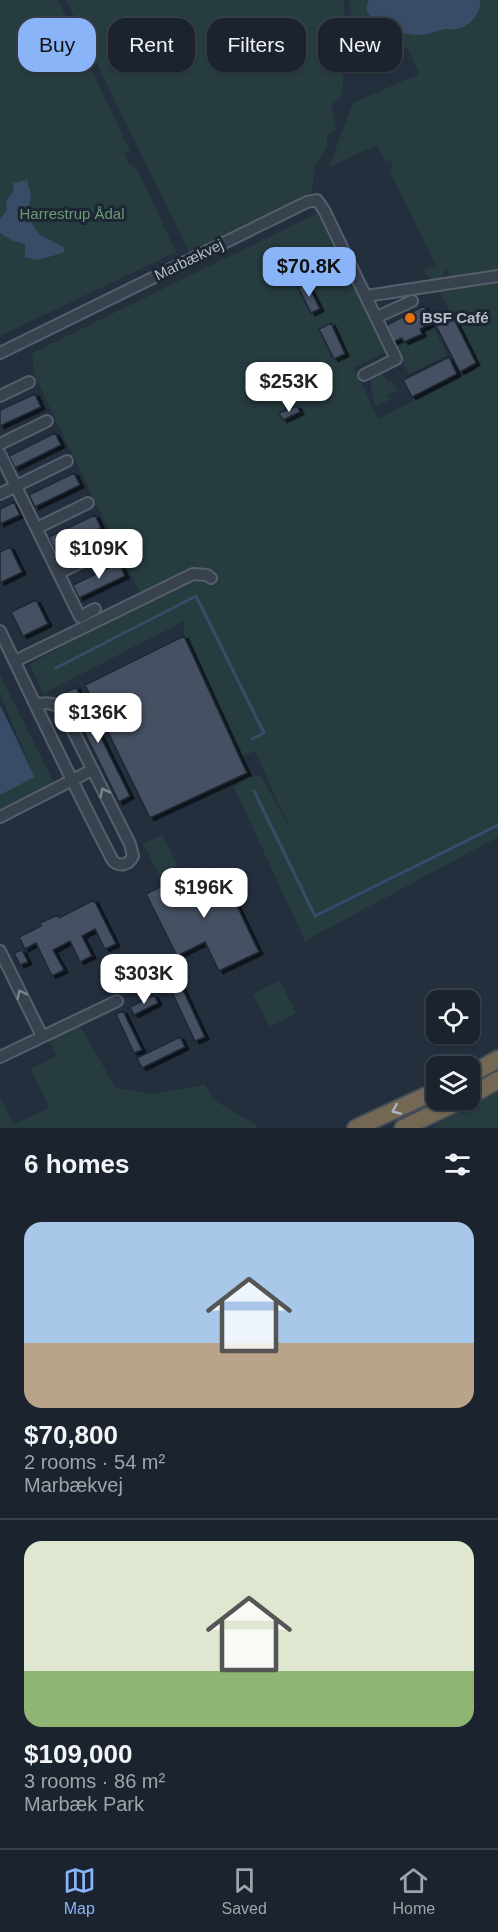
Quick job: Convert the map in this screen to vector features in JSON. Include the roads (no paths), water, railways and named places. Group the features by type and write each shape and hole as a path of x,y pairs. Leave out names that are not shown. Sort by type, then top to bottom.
{"highway":[{"path":"480,1069 498,1059"},
{"path":"480,1090 498,1080"},
{"path":"356,1128 426,1096"},
{"path":"403,1128 441,1110"}],"street":[{"name":"Marbækvej","path":"0,353 307,202 317,200 324,210 396,359 364,375"},
{"path":"366,296 498,276"},
{"path":"376,318 397,306 401,307 412,301"},
{"path":"0,396 29,382"},
{"path":"0,444 47,421"},
{"path":"0,454 80,616 95,609"},
{"path":"0,494 67,462"},
{"path":"37,528 88,503"},
{"path":"59,573 110,548"},
{"path":"15,662 193,574 207,574 211,578"},
{"path":"0,631 15,662 112,861 121,865 127,864 133,856 133,850 62,709 56,704 36,705"},
{"path":"0,817 92,770"},
{"path":"0,951 42,1036"},
{"path":"0,1057 117,1001"}],"water":[{"path":"369,0 480,0 475,17 468,24 457,29 418,35 402,32 402,18 372,18 367,11"},
{"path":"27,180 31,195 27,216 40,235 65,248 63,253 37,260 25,257 25,244 13,241 0,233 0,220 7,209 6,201 14,191 13,183"},
{"path":"0,705 35,777 0,795"}],"waterway":[{"path":"56,668 196,596 264,733 252,739"},
{"path":"254,791 315,916 498,825"}],"place":[{"name":"BSF Café","path":"410,318"}],"park label":[{"name":"Harrestrup Ådal","path":"72,214"}]}
